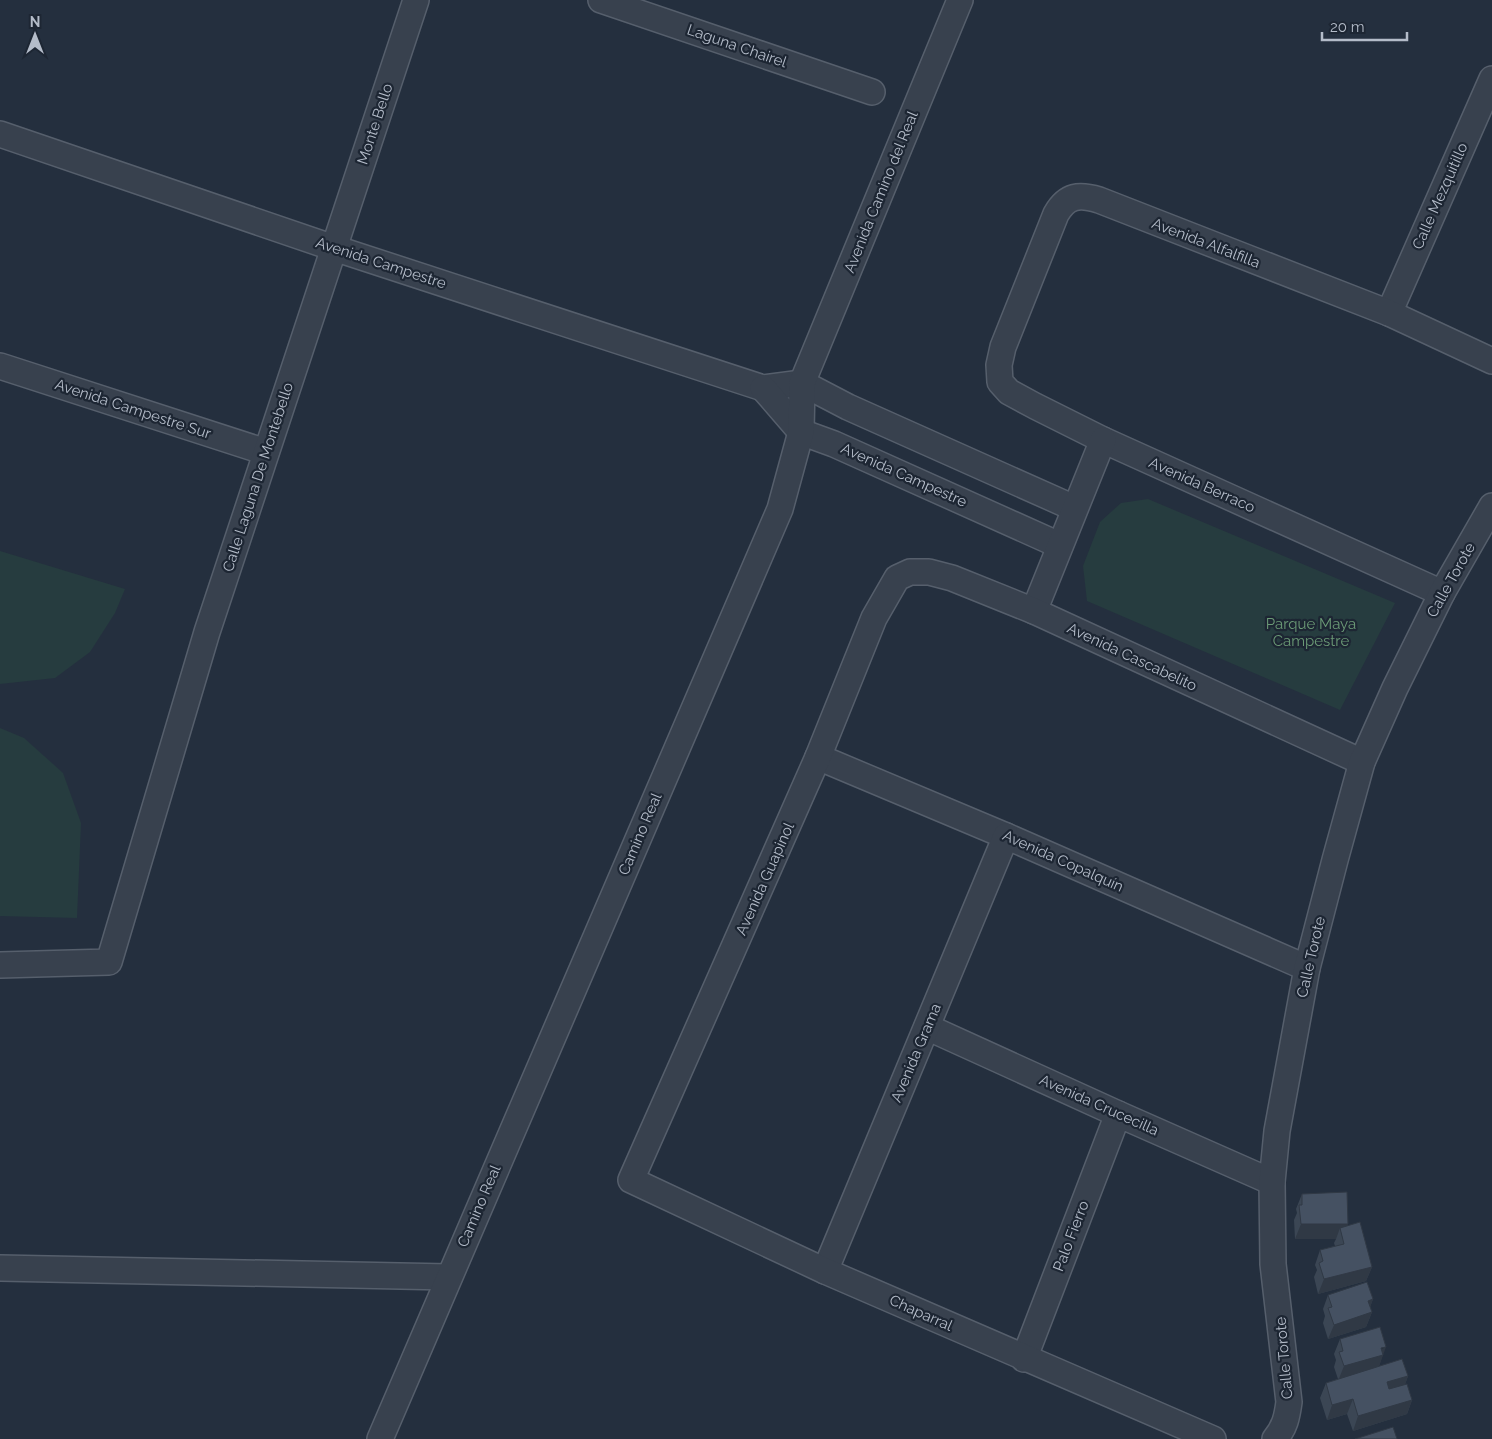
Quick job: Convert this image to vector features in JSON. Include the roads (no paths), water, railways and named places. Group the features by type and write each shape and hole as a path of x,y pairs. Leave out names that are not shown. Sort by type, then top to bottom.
{"street":[{"name":"Monte Bello","path":"334,248 416,0"},
{"name":"Laguna Chairel","path":"601,0 872,92"},
{"name":"Avenida Camino del Real","path":"802,383 960,0"},
{"name":"Calle Mezquitillo","path":"1389,313 1492,79"},
{"name":"Avenida Campestre","path":"0,134 334,248 763,388 802,383"},
{"name":"Avenida Alfalfilla","path":"1003,347 1056,214 1061,205 1070,199 1078,197 1099,200 1389,313 1492,361"},
{"name":"Calle Laguna De Montebello","path":"0,965 109,962 207,632 334,248"},
{"name":"Avenida Berraco","path":"1003,347 998,365 1000,382 1009,392 1103,440 1442,593"},
{"name":"Avenida Campestre Sur","path":"0,366 266,452"},
{"name":"Camino Real","path":"380,1439 780,509 801,432 802,383"},
{"path":"802,383 848,407 1074,508"},
{"name":"Avenida Campestre","path":"763,388 801,432 834,444 1059,545"},
{"path":"1034,611 1059,545 1103,440"},
{"name":"Calle Torote","path":"1275,1439 1282,1431 1287,1418 1289,1402 1274,1264 1272,1182 1277,1131 1307,968 1362,762 1395,688 1442,593 1492,506"},
{"name":"Avenida Cascabelito","path":"897,578 910,572 929,572 952,578 1034,611 1362,762"},
{"name":"Avenida Guapinol","path":"632,1180 818,757 874,618 897,578"},
{"name":"Avenida Copalquín","path":"818,757 1006,836 1307,968"},
{"name":"Avenida Grama","path":"825,1271 1006,836"},
{"name":"Avenida Crucecilla","path":"927,1026 1272,1182"},
{"name":"Palo Fierro","path":"1024,1359 1118,1114"},
{"name":"Chaparral","path":"632,1180 825,1271 1024,1359 1213,1439"},
{"path":"0,1268 449,1278"}],"park label":[{"name":"Parque Maya Campestre","path":"1311,632"}]}
